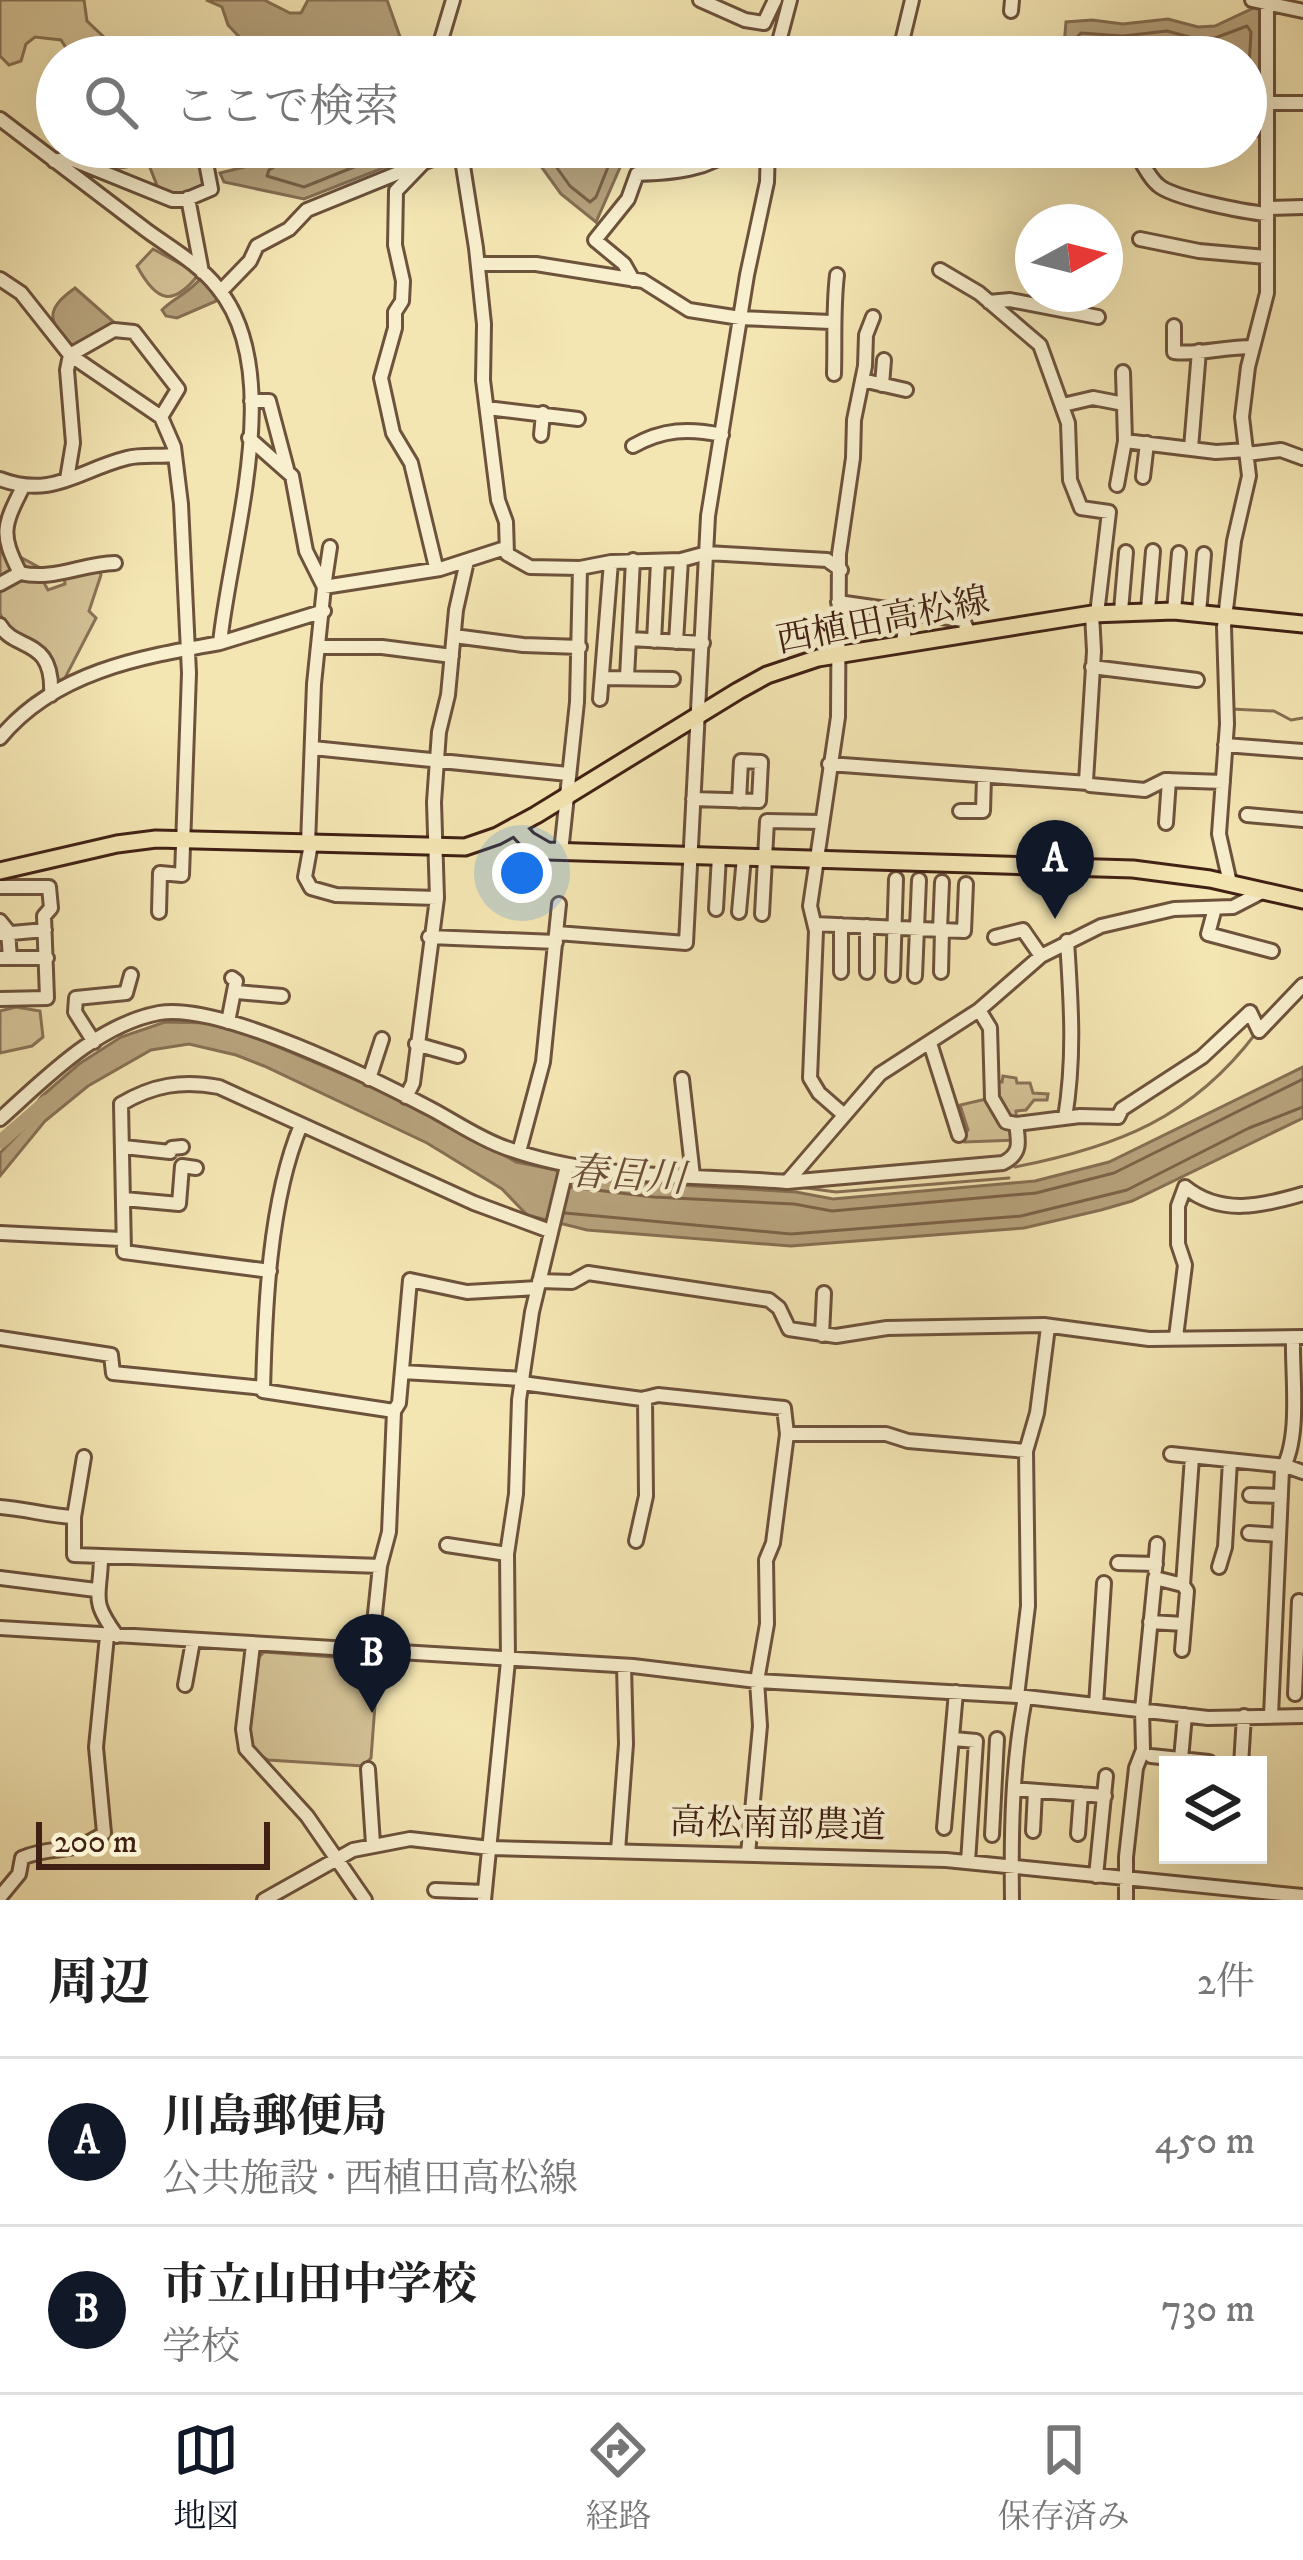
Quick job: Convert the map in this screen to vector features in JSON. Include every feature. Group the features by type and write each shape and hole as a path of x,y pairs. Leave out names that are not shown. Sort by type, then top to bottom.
{"main road":[{"name":"西植田高松線","path":"0,871 117,844 181,840 434,848 481,843 767,675 839,654 1121,611 1174,610 1303,624"},
{"path":"515,826 537,847 561,852 1110,867 1230,883 1303,900"}],"street":[{"path":"442,36 453,0"},
{"path":"700,0 764,23 775,0"},
{"path":"781,36 790,0"},
{"path":"903,36 912,0"},
{"path":"1267,66 1269,41 1262,1 1303,10"},
{"path":"1267,103 1303,103"},
{"path":"0,119 36,147"},
{"path":"64,168 202,272 224,296 246,343 252,373 244,501 220,643"},
{"path":"93,168 172,200 211,188 207,168"},
{"path":"222,290 250,261 257,246 289,229 307,210 412,168"},
{"path":"418,168 397,191 395,245 402,301 395,312 381,378 393,433 411,463 436,567"},
{"path":"463,168 478,264 498,500 506,521 506,548 519,563 580,568 633,560 681,560 706,553 833,557"},
{"path":"633,280 624,264 595,240 628,200 637,174 686,168"},
{"path":"429,937 686,943 710,491 767,168"},
{"path":"1147,168 1155,183 1178,197 1202,199 1234,212 1303,207"},
{"path":"1230,883 1220,848 1226,745 1225,616 1234,541 1250,476 1242,417 1251,347 1263,318 1266,168"},
{"path":"188,198 202,272"},
{"path":"1141,239 1199,251 1266,257"},
{"path":"478,264 536,264 643,281 689,310 866,335"},
{"path":"940,270 989,302 1040,345 1063,405 1075,495 1081,508 1109,512 1094,614 1088,783"},
{"path":"834,374 837,275"},
{"path":"0,279 21,293 70,355 161,417 175,455 188,649 182,875 160,874 159,912"},
{"path":"989,302 1010,300 1098,316"},
{"path":"843,1114 810,1078 815,924 810,912 838,717 841,570 833,557 866,335 873,317"},
{"path":"1174,326 1174,352 1251,347"},
{"path":"67,479 73,443 70,355 114,330 134,332 178,389 161,417"},
{"path":"1191,448 1198,351"},
{"path":"882,385 884,360"},
{"path":"1117,485 1125,441 1123,372"},
{"path":"862,380 903,385"},
{"path":"1063,405 1093,398 1124,404"},
{"path":"251,401 268,401 298,494 307,550 324,587"},
{"path":"487,408 578,419"},
{"path":"541,435 543,413"},
{"path":"633,446 662,432 697,430 722,435"},
{"path":"249,438 287,469"},
{"path":"1125,441 1247,452 1281,450 1303,458"},
{"path":"1143,476 1147,443"},
{"path":"0,479 44,488 130,457 175,455"},
{"path":"20,573 3,546 1,533 23,487"},
{"path":"330,547 305,877 311,888 360,897 436,898"},
{"path":"324,587 374,582 506,548"},
{"path":"1148,610 1153,551"},
{"path":"1121,611 1126,552"},
{"path":"1174,610 1179,553"},
{"path":"1199,613 1204,554"},
{"path":"627,677 633,560"},
{"path":"676,642 681,560"},
{"path":"406,1097 413,1082 436,898 439,732 467,561"},
{"path":"600,698 611,562"},
{"path":"654,640 658,562"},
{"path":"0,584 20,573 47,577 115,563"},
{"path":"561,852 580,647 580,568"},
{"path":"838,602 963,620 969,633"},
{"path":"0,739 51,695 90,672 220,643 324,610"},
{"path":"903,643 907,612"},
{"path":"0,625 8,636 36,649 50,671 51,695"},
{"path":"454,636 580,647"},
{"path":"630,639 703,643"},
{"path":"319,647 382,647 452,656"},
{"path":"1092,667 1197,680"},
{"path":"602,678 673,679"},
{"path":"1226,745 1303,751"},
{"path":"313,748 568,774"},
{"path":"829,764 1145,790 1169,780 1223,782"},
{"path":"961,811 983,811 984,777"},
{"path":"1166,823 1169,780"},
{"path":"694,799 739,801"},
{"path":"1247,815 1303,820"},
{"path":"762,914 767,821 820,822"},
{"path":"716,909 719,856"},
{"path":"739,912 743,857"},
{"path":"892,975 896,879"},
{"path":"915,976 919,880"},
{"path":"941,972 942,882"},
{"path":"815,924 964,931 966,884"},
{"path":"0,887 49,887 51,908 44,916 47,998 0,999"},
{"path":"787,1181 895,1061 979,1010 1041,956 1101,926 1174,909 1234,907 1264,891"},
{"path":"519,1152 543,1062 559,904"},
{"path":"1215,908 1208,934 1271,951"},
{"path":"841,925 841,972"},
{"path":"867,926 867,972"},
{"path":"45,930 3,929 5,958 47,958"},
{"path":"995,937 1023,930 1041,956"},
{"path":"1065,1118 1074,1025 1067,994 1067,941"},
{"path":"94,1042 75,1012 76,998 126,992 131,975"},
{"path":"228,1022 234,985 282,996"},
{"path":"979,1010 990,1028 992,1099 1006,1122 1118,1117 1122,1109 1202,1057 1250,1012 1259,1031 1303,985"},
{"path":"0,1119 94,1042 158,1014 184,1013 228,1022 369,1079 485,1139 567,1168 787,1181 1003,1163 1019,1147 1016,1124"},
{"path":"369,1079 382,1039"},
{"path":"929,1043 959,1136"},
{"path":"416,1044 458,1056"},
{"path":"682,1079 693,1176"},
{"path":"270,1271 124,1252 121,1105 166,1085 193,1082 219,1087 474,1203 551,1229"},
{"path":"263,1388 270,1271 288,1154 301,1125"},
{"path":"124,1147 170,1152 182,1147"},
{"path":"124,1199 179,1204 182,1166 196,1168"},
{"path":"440,1893 484,1896 508,1661 507,1554 516,1493 522,1381 538,1285 567,1168"},
{"path":"1176,1337 1185,1265 1178,1244 1178,1206 1185,1187 1210,1202 1242,1208 1303,1195"},
{"path":"0,1233 121,1239"},
{"path":"371,1652 380,1566 389,1532 394,1411 399,1403 410,1280 467,1292 572,1282 588,1273 769,1300 779,1308 788,1329 822,1335 887,1328 1048,1327 1149,1339 1299,1338"},
{"path":"822,1335 824,1293"},
{"path":"1271,1715 1282,1470 1292,1429 1303,1320"},
{"path":"1012,1900 1014,1789 1028,1606 1026,1450 1037,1413 1048,1327"},
{"path":"0,1338 111,1355 113,1373 263,1388 271,1394 394,1411"},
{"path":"402,1372 784,1408 787,1433 773,1543 766,1560 766,1624 758,1681 760,1726 748,1854"},
{"path":"636,1541 646,1496 645,1398"},
{"path":"787,1433 886,1434 908,1441 1026,1450"},
{"path":"1171,1454 1286,1466 1303,1472"},
{"path":"83,1457 74,1555 380,1566"},
{"path":"1183,1585 1192,1457"},
{"path":"1219,1567 1225,1547 1229,1461"},
{"path":"1250,1495 1281,1496"},
{"path":"0,1507 74,1517"},
{"path":"1249,1533 1279,1535"},
{"path":"1126,1900 1136,1768 1144,1750 1142,1709 1157,1544"},
{"path":"447,1545 507,1554"},
{"path":"0,1897 20,1874 22,1858 43,1849 85,1847 104,1833 96,1747 112,1636 99,1609 96,1589 101,1559"},
{"path":"1118,1563 1155,1571 1183,1585 1187,1591 1183,1649"},
{"path":"0,1578 96,1589"},
{"path":"1096,1706 1104,1583"},
{"path":"1295,1694 1299,1600"},
{"path":"1150,1622 1184,1624"},
{"path":"0,1628 624,1666 758,1681 1021,1697 1185,1715 1303,1716"},
{"path":"185,1685 193,1641"},
{"path":"253,1645 243,1729 246,1749 307,1816 365,1900"},
{"path":"618,1851 626,1744 624,1666"},
{"path":"944,1828 956,1692"},
{"path":"1181,1756 1185,1715"},
{"path":"1242,1756 1244,1716"},
{"path":"954,1739 976,1741 968,1862"},
{"path":"992,1834 997,1739"},
{"path":"1151,1756 1159,1757"},
{"path":"368,1768 373,1844"},
{"path":"1096,1876 1106,1776"},
{"path":"947,1780 994,1784"},
{"path":"1014,1789 1105,1796"},
{"path":"1033,1831 1035,1791"},
{"path":"1078,1834 1081,1794"},
{"name":"高松南部農道","path":"264,1900 335,1858 373,1844 410,1839 490,1848 968,1862 1303,1897"},
{"path":"1179,1884 1179,1900"}],"shaded area":[{"path":"0,0 84,0 87,21 103,36 36,36 26,44 21,61 9,65 0,56"},
{"path":"150,168 206,170 207,185 180,194 160,193"},
{"path":"153,249 199,274 173,296 159,293 137,266"},
{"path":"0,549 7,559 22,558 46,571 43,581 48,590 65,584 64,576 96,567 101,575 89,611 96,618 65,678 57,682 40,645 6,628 0,613"},
{"path":"16,1007 40,1011 43,1037 32,1046 0,1053 0,1011"},
{"path":"1003,1076 1030,1083 1033,1093 1048,1094 1047,1100 1034,1100 1026,1110 1016,1111 1017,1140 965,1142 968,1130 960,1105 995,1097 995,1081 1002,1082"},
{"path":"264,1652 375,1660 371,1758 363,1766 268,1760 252,1750 249,1738 259,1657"}],"water":[{"path":"206,0 264,0 290,13 301,13 308,0 387,0 400,36 238,36 222,7"},
{"path":"1258,6 1264,9 1263,36 1065,36 1066,22 1092,20 1123,24 1168,19 1215,26"},
{"path":"240,168 383,168 304,199 224,182 220,173"},
{"path":"542,168 620,168 596,222 561,194"},
{"path":"201,278 221,299 177,318 166,316 162,310"},
{"path":"75,288 117,325 72,349 53,317 58,303"},
{"path":"165,1022 209,1023 255,1037 425,1109 516,1162 611,1181 796,1192 833,1199 1035,1181 1109,1162 1303,1067 1303,1118 1132,1201 1101,1210 1024,1228 791,1246 587,1230 527,1215 502,1189 427,1143 264,1066 189,1044 151,1050 88,1086 45,1121 0,1176 0,1153 32,1120 33,1108 42,1096 121,1037"}],"waterway":[{"path":"1231,709 1303,718"},
{"path":"1015,1167 1087,1150 1150,1124 1206,1087 1256,1033"},
{"name":"春日川","path":"0,1142 46,1102"},
{"path":"792,1186 836,1192 1009,1178"}],"place":[{"name":"川島郵便局","path":"1055,919"},
{"name":"市立山田中学校","path":"372,1713"}]}
